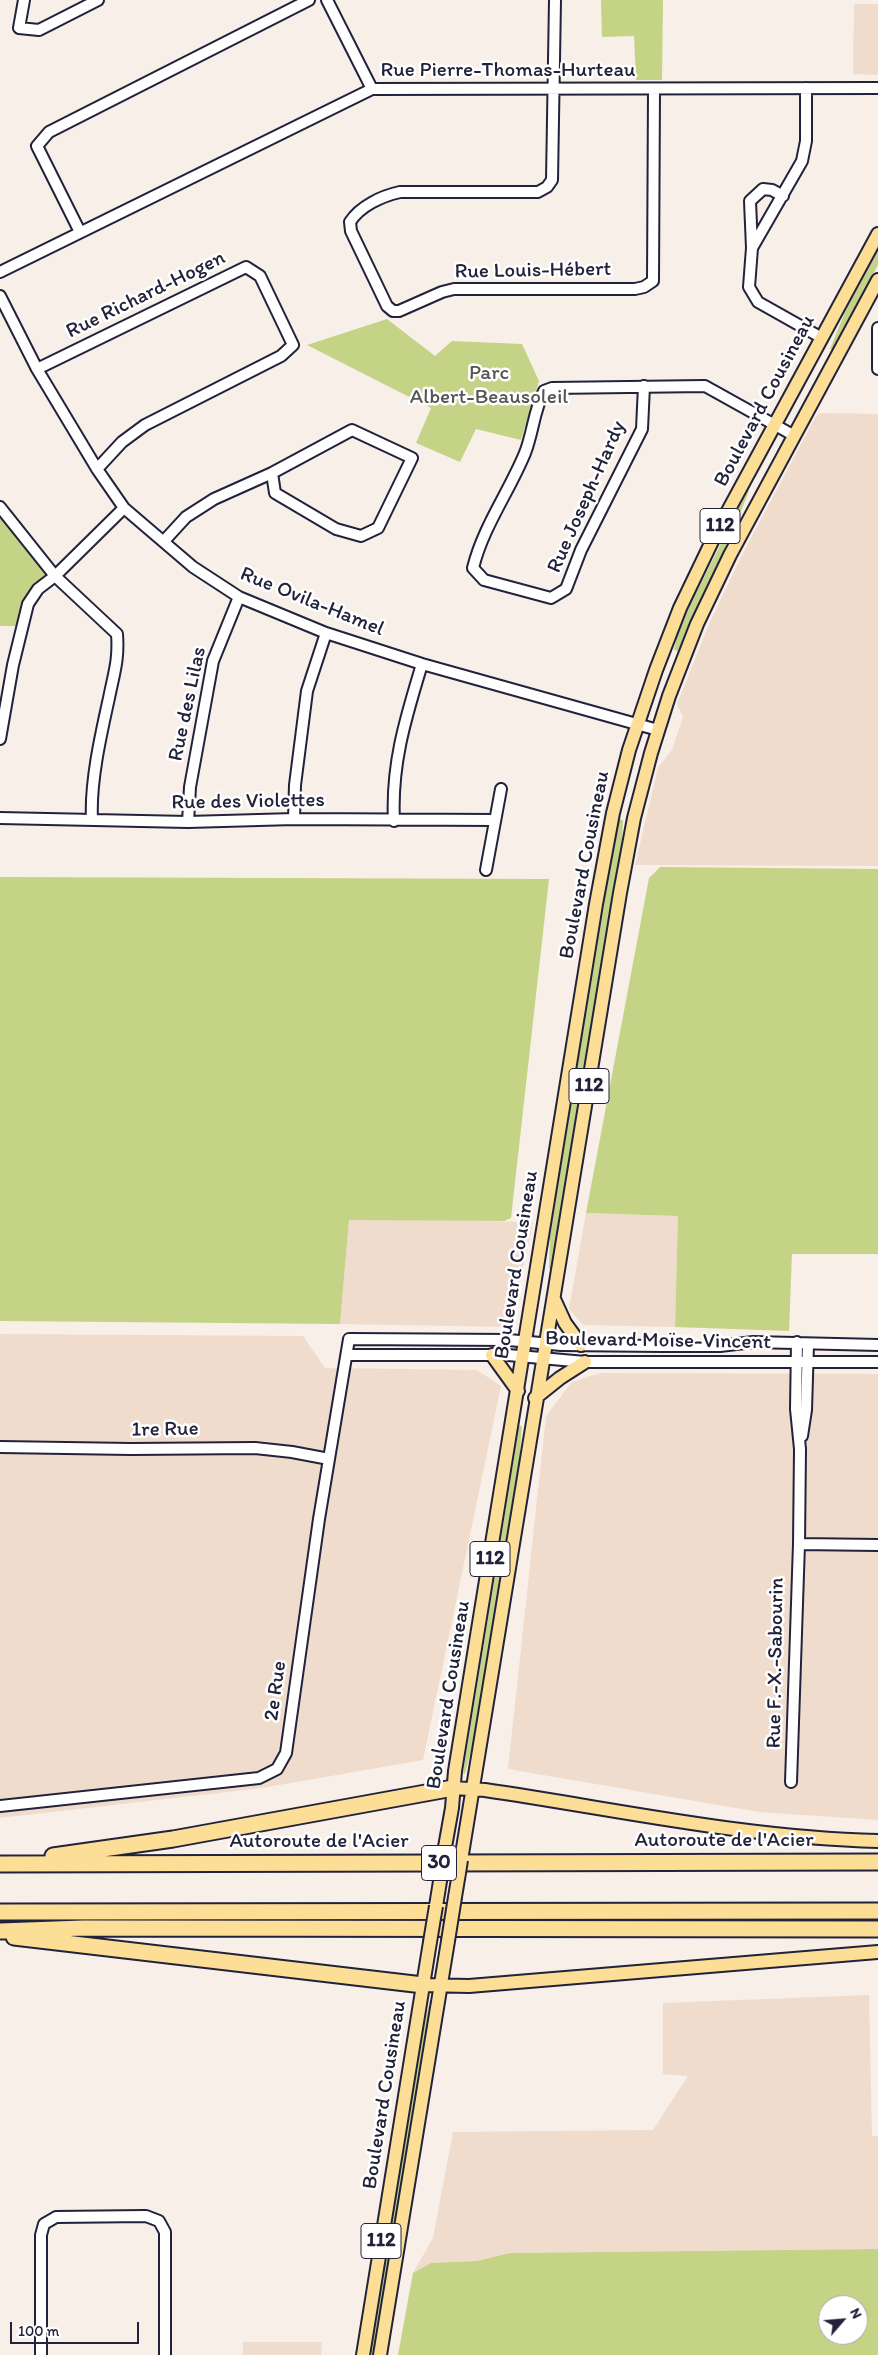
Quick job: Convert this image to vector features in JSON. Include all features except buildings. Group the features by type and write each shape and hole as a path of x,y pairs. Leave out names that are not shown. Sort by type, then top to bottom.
{"highway":[{"path":"0,1864 173,1839 453,1788"},
{"name":"Autoroute de l'Acier","path":"0,1864 878,1862"},
{"name":"30","path":"0,1912 878,1911"},
{"path":"0,1931 83,1928 878,1929"},
{"path":"0,1935 52,1943 157,1953 423,1985"}],"main road":[{"name":"Boulevard Cousineau","path":"363,2355 601,873 618,790 637,724 662,652 694,577 878,234"},
{"name":"Boulevard Cousineau","path":"380,2355 535,1398 554,1299 624,872 637,808 658,730 685,654 708,598 793,435 878,280"},
{"path":"554,1299 565,1324 581,1345"},
{"path":"492,1355 518,1391"},
{"path":"535,1398 560,1378 585,1362"},
{"path":"453,1788 472,1788 732,1828 817,1838 878,1841"},
{"path":"423,1985 440,1987 878,1952"}],"street":[{"path":"24,0 19,28 39,30 98,0"},
{"path":"80,232 37,146 49,132 310,0"},
{"path":"327,0 372,89"},
{"path":"553,89 554,0"},
{"path":"752,248 802,161 806,140 806,88"},
{"name":"Rue Pierre-Thomas-Hurteau","path":"0,272 372,89 654,90 878,88"},
{"name":"Rue Louis-Hébert","path":"553,89 552,180 547,187 538,192 400,192 388,195 356,212 350,222 351,231 387,306 393,311 399,311 442,292 454,289 635,289 644,287 653,281 654,90"},
{"path":"783,196 763,188 750,201 752,248 749,287 758,302 822,338"},
{"name":"Rue Richard-Hogen","path":"37,369 246,267 260,276 293,345 281,356 145,425 122,442 97,470"},
{"name":"Rue Ovila-Hamel","path":"0,296 37,369 97,470 124,508 192,567 239,597 326,633 422,664 658,730"},
{"path":"878,328 878,369"},
{"name":"Rue Joseph-Hardy","path":"644,386 642,428 581,550 566,589 551,598 484,580 474,568 479,544 506,496 525,451 544,391 552,388 644,386 705,386 793,435"},
{"path":"164,542 186,517 214,499 272,473 352,430 412,458 378,528 361,536 336,529 275,493 272,473"},
{"path":"0,507 55,576 117,634 119,656 108,699 91,800 92,819"},
{"path":"0,739 28,604 38,589 55,576 124,508"},
{"name":"Rue des Lilas","path":"188,822 190,787 213,661 239,597"},
{"path":"294,819 295,785 307,692 326,633"},
{"path":"394,821 393,794 400,741 422,664"},
{"path":"486,870 502,789"},
{"name":"Rue des Violettes","path":"0,818 188,822 294,819 394,821 495,820"},
{"name":"Boulevard Moïse-Vincent","path":"349,1339 525,1341 544,1344 581,1345 714,1346 749,1342 878,1345"},
{"name":"2e Rue","path":"0,1806 259,1778 277,1769 286,1753 329,1459 349,1339"},
{"name":"Rue F.-X.-Sabourin","path":"792,1782 800,1450 806,1410 802,1362 797,1342"},
{"name":"Rue F.-X.-Sabourin","path":"802,1362 808,1344"},
{"name":"Boulevard Moïse-Vincent","path":"347,1355 492,1355 585,1362 878,1362"},
{"name":"1re Rue","path":"0,1447 255,1448 329,1459"},
{"path":"799,1544 878,1545"},
{"path":"41,2355 41,2235 44,2224 56,2216 146,2216 160,2221 165,2232 165,2355"}],"shaded area":[{"path":"854,4 878,4 878,75 853,74"},
{"path":"820,413 878,414 878,866 635,865 658,768 672,750 683,717 677,704 710,622 743,553 816,416"},
{"path":"586,1213 678,1216 675,1327 583,1325 569,1309"},
{"path":"349,1219 533,1222 510,1327 340,1324"},
{"path":"0,1334 303,1336 325,1368 477,1370 501,1386 423,1760 262,1788 0,1818"},
{"path":"600,1373 878,1374 878,1820 759,1812 508,1769 546,1416 572,1382"},
{"path":"869,1995 872,2136 878,2136 878,2249 510,2253 477,2261 431,2263 413,2273 433,2238 453,2132 653,2130 688,2076 663,2074 663,2003"},
{"path":"243,2342 322,2342 321,2355 243,2355"}],"green space":[{"path":"601,0 663,0 662,80 636,80 634,36 602,37"},
{"path":"878,250 878,265 832,350 830,349 845,312"},
{"name":"Parc Albert-Beausoleil","path":"387,319 435,356 452,341 522,344 539,381 521,440 476,429 460,462 416,443 431,408 307,345"},
{"path":"748,490 732,532 678,651 674,650 677,635 689,607"},
{"path":"0,507 55,576 38,589 23,626 0,626"},
{"path":"619,819 623,820 622,841 551,1269 549,1269 550,1234 601,918"},
{"path":"660,867 878,869 878,1254 792,1254 789,1331 675,1327 678,1216 586,1213 649,878"},
{"path":"0,877 549,879 511,1218 504,1221 349,1220 340,1324 0,1321"},
{"path":"519,1426 522,1426 519,1466 476,1731 465,1774 463,1773"},
{"path":"430,2000 432,2000 375,2355 369,2355 421,2036"},
{"path":"878,2249 878,2355 398,2355 413,2273 431,2263 477,2261 510,2253"}]}
